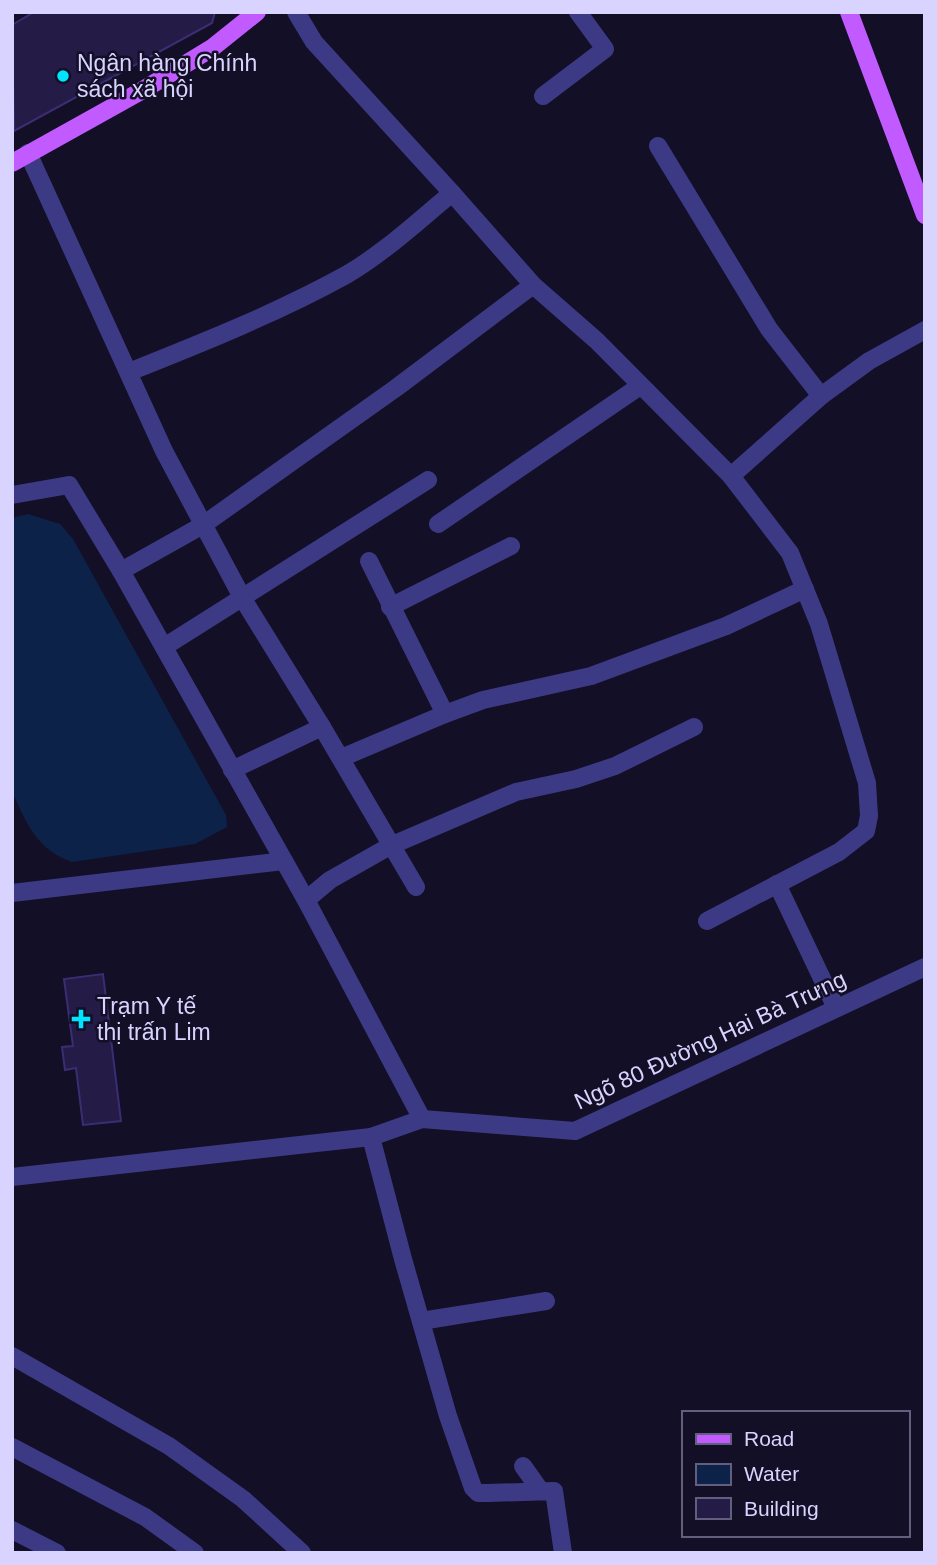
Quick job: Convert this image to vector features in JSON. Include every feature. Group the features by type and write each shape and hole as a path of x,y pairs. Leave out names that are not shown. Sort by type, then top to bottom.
{"main road":[{"path":"12,163 212,48 257,12"},
{"path":"849,12 925,215"}],"street":[{"path":"296,12 314,42 533,285 597,341 731,475 790,553 819,624 867,783 869,816 866,831 839,852 707,921"},
{"path":"543,96 605,49 578,12"},
{"path":"658,146 769,329 821,396"},
{"path":"28,153 164,451 243,599 341,758 416,887"},
{"path":"130,372 201,343 347,274 395,240 452,193"},
{"path":"121,571 204,526 396,388 533,285"},
{"path":"731,475 821,396 869,360 925,330"},
{"path":"438,524 640,386"},
{"path":"164,647 428,480"},
{"path":"12,495 69,485 121,571 306,900 422,1119"},
{"path":"390,607 511,546"},
{"path":"369,562 445,714"},
{"path":"341,758 483,700 591,676 726,626 805,589"},
{"path":"232,770 322,727"},
{"path":"306,900 330,880 390,846 516,792 576,779 615,766 694,727"},
{"path":"12,893 284,861"},
{"path":"777,884 836,1008"},
{"name":"Ngõ 80 Đường Hai Bà Trưng","path":"12,1177 371,1138 422,1119 575,1131 925,967"},
{"path":"371,1138 448,1416 475,1491 554,1491 563,1553"},
{"path":"421,1321 546,1301"},
{"path":"12,1356 169,1446 243,1499 302,1553"},
{"path":"12,1447 145,1517 195,1553"},
{"path":"523,1466 540,1490"},
{"path":"12,1530 57,1553"}],"water":[{"path":"28,514 60,524 73,539 226,815 227,827 195,844 72,862 50,850 34,834 12,791 12,518"}],"building":[{"name":"Ngân hàng Chính sách xã hội","path":"34,12 215,12 212,23 14,131 12,25"},
{"path":"103,974 121,1121 83,1125 76,1068 65,1070 62,1047 73,1046 64,979"}],"place":[{"name":"Ngân hàng Chính sách xã hội","path":"63,76"},
{"name":"Trạm Y tế thị trấn Lim","path":"81,1019"}]}
